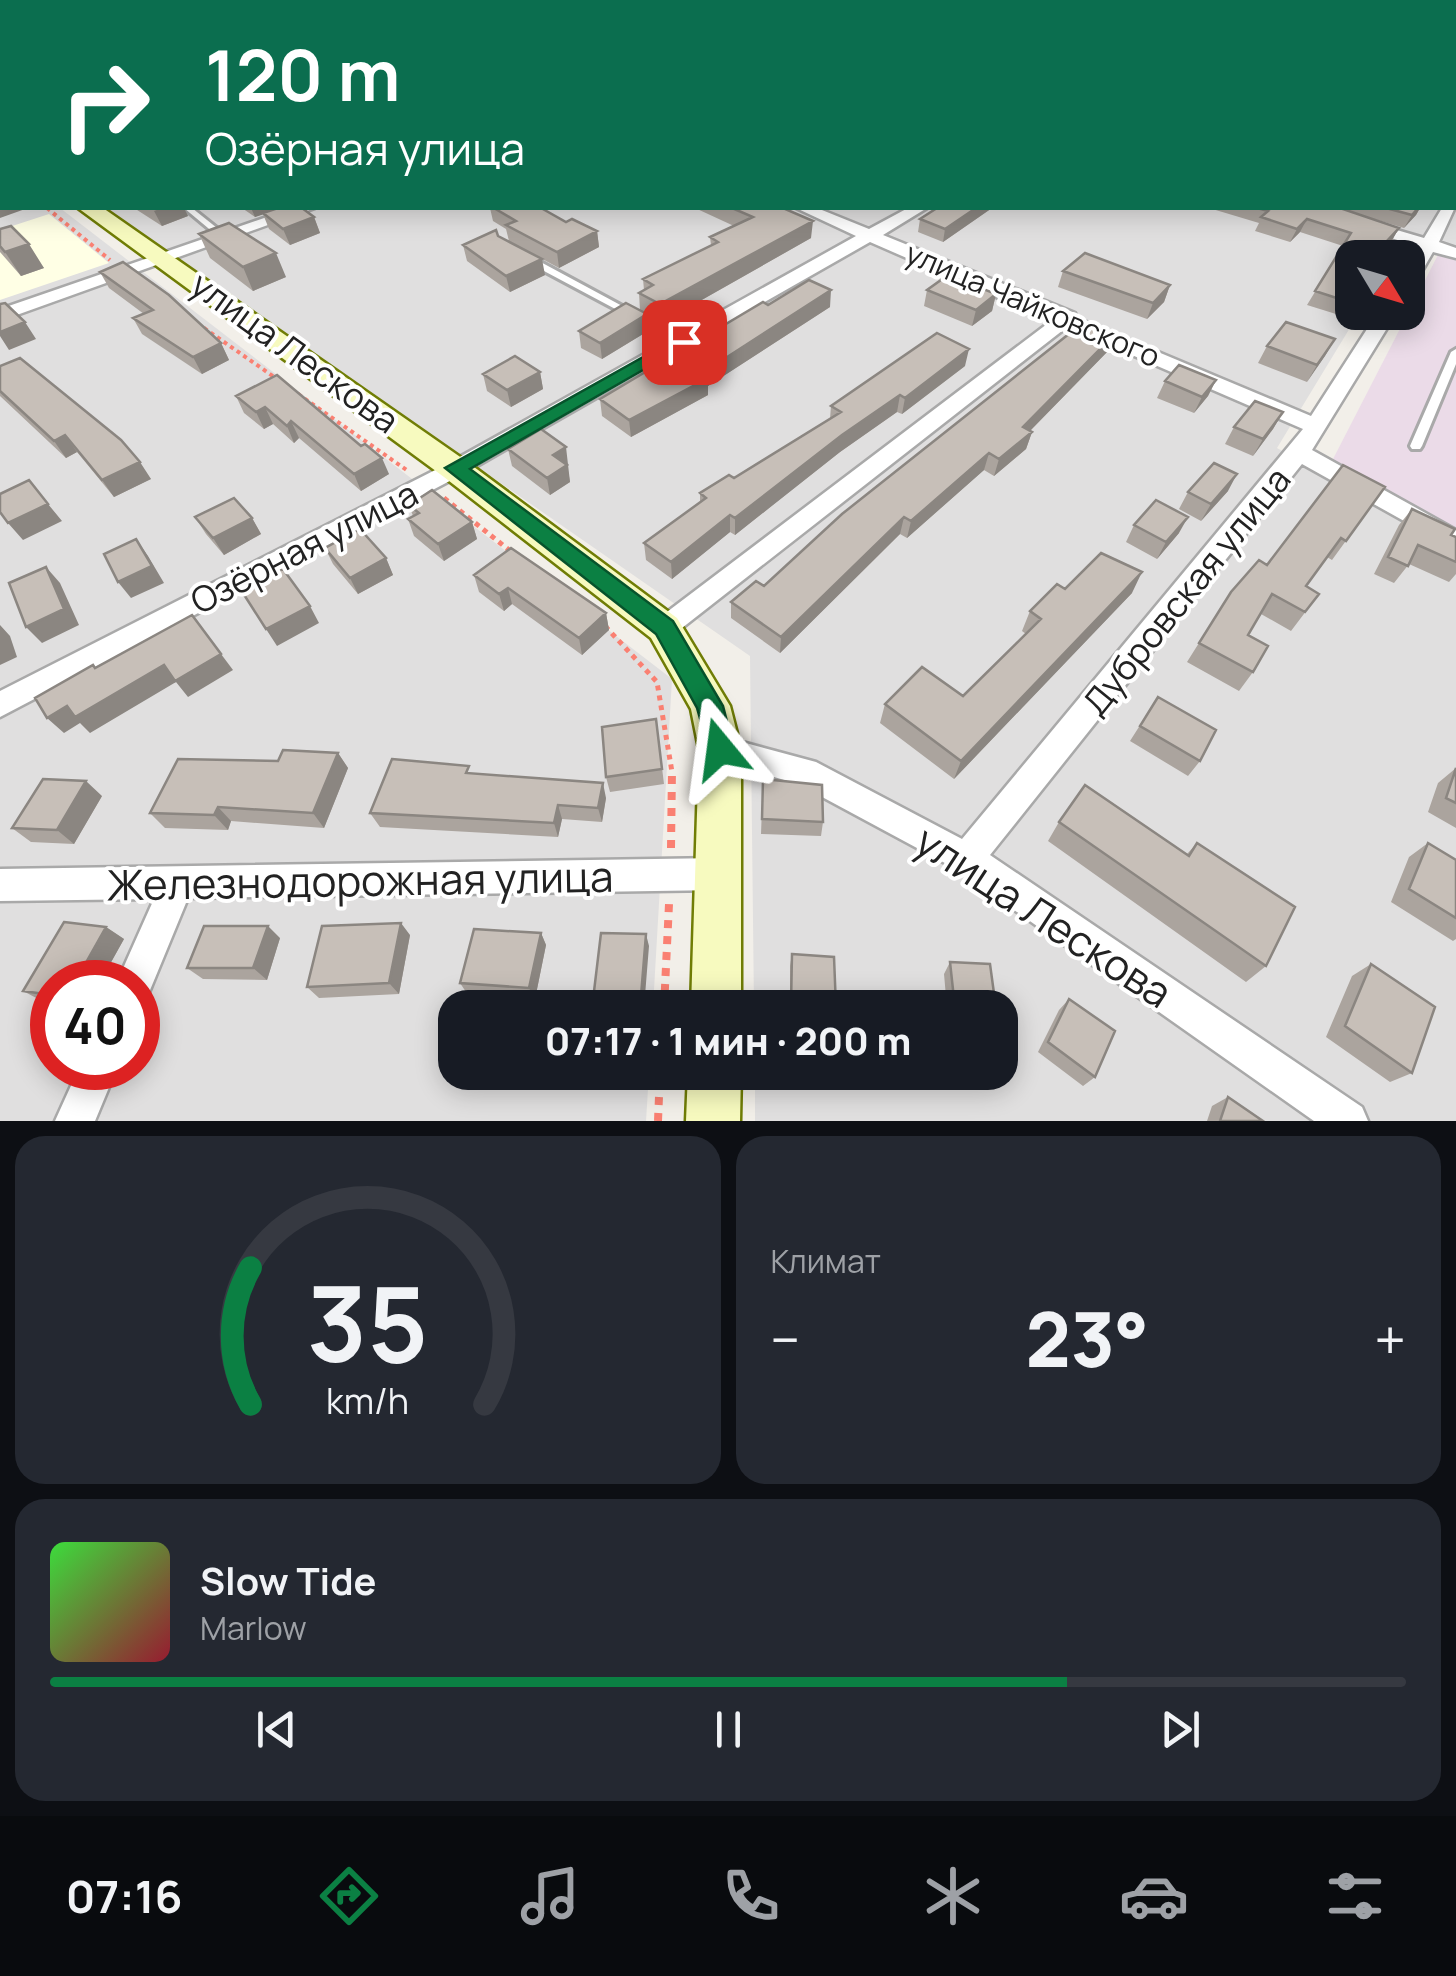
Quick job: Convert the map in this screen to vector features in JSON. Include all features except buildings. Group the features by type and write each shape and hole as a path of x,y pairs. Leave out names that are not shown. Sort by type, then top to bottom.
{"street":[{"name":"улица Лескова","path":"92,210 455,468 664,628 715,727 967,858 1348,1121"},
{"path":"0,315 301,210"},
{"name":"улица Чайковского","path":"809,210 1068,317 1317,428"},
{"name":"Озёрная улица","path":"0,705 455,468 915,210"},
{"path":"1314,210 1456,253"},
{"path":"1425,253 1449,210"},
{"path":"664,628 1068,317"},
{"name":"Дубровская улица","path":"967,858 1299,453 1377,330"},
{"path":"1299,453 1456,541"},
{"path":"715,727 720,874 717,990"},
{"name":"Железнодорожная улица","path":"0,885 720,874"},
{"path":"144,960 177,884"},
{"path":"75,1121 88,1090"},
{"path":"714,1121 715,1090"}],"lane":[{"path":"190,210 223,236"},
{"path":"522,256 684,342"},
{"path":"1416,446 1456,352"}],"path":[{"path":"665,990 671,874"},
{"path":"658,1121 659,1090"}],"shaded area":[{"path":"0,210 63,210 672,679 654,990 438,990 438,1090 648,1090 646,1121 0,1121"},
{"path":"107,210 1456,210 1456,247 1408,233 1404,240 1335,240 1335,330 1349,330 1277,448 1456,551 1456,1121 755,1121 755,1090 1018,1090 1018,990 754,990 750,656"},
{"path":"49,214 109,263 0,300 0,230"},
{"path":"1440,251 1456,256 1456,534 1331,463 1399,330 1425,330 1425,280"}],"route":[{"path":"684,342 455,468 664,628 710,706 720,749"}]}
